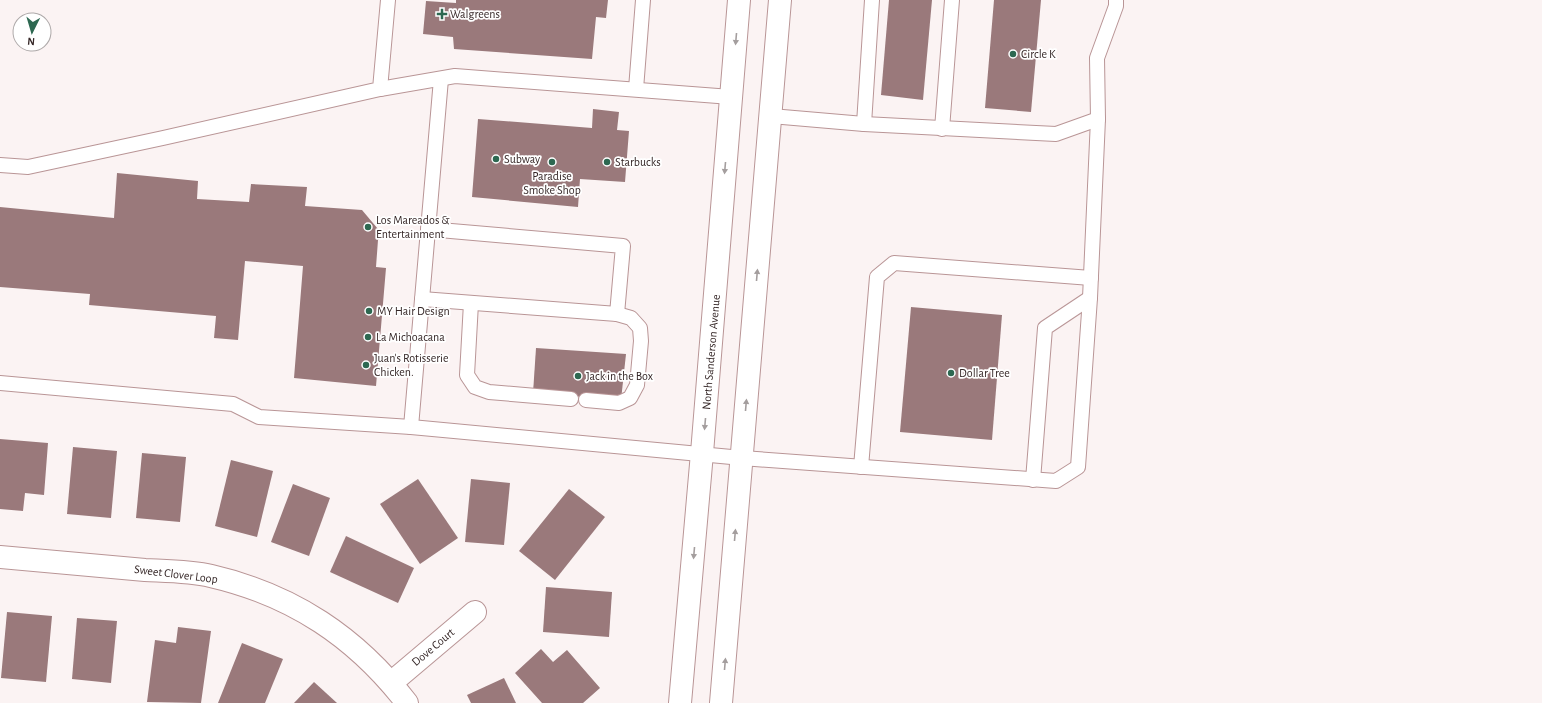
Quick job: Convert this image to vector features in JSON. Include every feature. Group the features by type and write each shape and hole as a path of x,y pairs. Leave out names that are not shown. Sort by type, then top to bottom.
{"main road":[{"name":"North Sanderson Avenue","path":"680,703 739,0"},
{"path":"721,703 780,0"},
{"name":"Sweet Clover Loop","path":"0,557 209,575 248,586 289,603 326,624 359,651 391,683 407,703"},
{"name":"Dove Court","path":"391,683 475,612"}],"lane":[{"path":"380,89 388,0"},
{"path":"636,89 644,0"},
{"path":"864,124 872,0"},
{"path":"942,129 952,0"},
{"path":"0,383 233,404 259,417 411,427 702,453 742,458 1056,481 1078,467 1091,278 1098,119 1098,58 1116,6 1116,0"},
{"path":"0,165 28,167 380,89 455,76 731,97"},
{"path":"411,427 441,79"},
{"path":"771,116 942,129 1056,134 1098,119"},
{"path":"428,229 624,246 617,314"},
{"path":"861,467 877,277 894,264 1091,278"},
{"path":"1033,480 1045,328 1090,298"},
{"path":"422,299 617,314 631,318 640,328 641,341 637,385 630,398 619,403 586,400"},
{"path":"471,303 468,375 475,387 489,392 570,399"}],"building":[{"path":"456,0 608,0 606,18 596,17 592,59 454,49 453,37 423,34 426,1 456,3"},
{"path":"889,0 932,0 923,100 881,95"},
{"name":"Circle K","path":"994,0 1041,0 1031,112 985,108"},
{"path":"593,109 619,112 617,130 629,131 625,182 580,179 578,207 472,197 478,119 592,128"},
{"path":"117,173 198,181 197,199 249,202 251,184 307,187 305,206 362,210 383,235 378,240 376,267 386,268 376,386 294,378 303,266 245,261 238,340 214,338 216,316 89,305 90,294 0,287 0,207 114,218"},
{"name":"Dollar Tree","path":"911,307 1002,315 992,440 900,432"},
{"path":"536,348 626,354 621,400 533,393"},
{"path":"0,439 48,443 44,495 25,493 23,511 0,509"},
{"path":"73,447 117,451 111,518 67,514"},
{"path":"142,453 186,457 180,522 136,518"},
{"path":"231,460 273,471 257,537 215,526"},
{"path":"418,479 458,538 420,564 380,504"},
{"path":"471,479 510,483 504,545 465,542"},
{"path":"293,484 330,498 309,556 271,542"},
{"path":"569,489 605,517 555,580 519,551"},
{"path":"346,536 414,568 398,603 330,572"},
{"path":"546,587 612,592 609,637 543,632"},
{"path":"7,612 52,616 46,682 1,678"},
{"path":"77,618 117,621 111,683 72,679"},
{"path":"178,627 211,631 201,703 147,702 155,640 176,643"},
{"path":"242,643 283,659 265,703 218,703"},
{"path":"541,649 553,662 567,650 600,688 583,703 542,703 515,673"},
{"path":"504,678 516,703 471,703 467,695"},
{"path":"314,682 337,703 294,703"}],"place":[{"name":"Walgreens","path":"442,14"},
{"name":"Circle K","path":"1013,54"},
{"name":"Subway","path":"496,159"},
{"name":"Paradise Smoke Shop","path":"552,162"},
{"name":"Starbucks","path":"607,162"},
{"name":"Los Mareados & Entertainment","path":"368,227"},
{"name":"MY Hair Design","path":"369,311"},
{"name":"La Michoacana","path":"368,337"},
{"name":"Juan's Rotisserie Chicken.","path":"366,365"},
{"name":"Dollar Tree","path":"951,373"},
{"name":"Jack in the Box","path":"578,376"}]}
